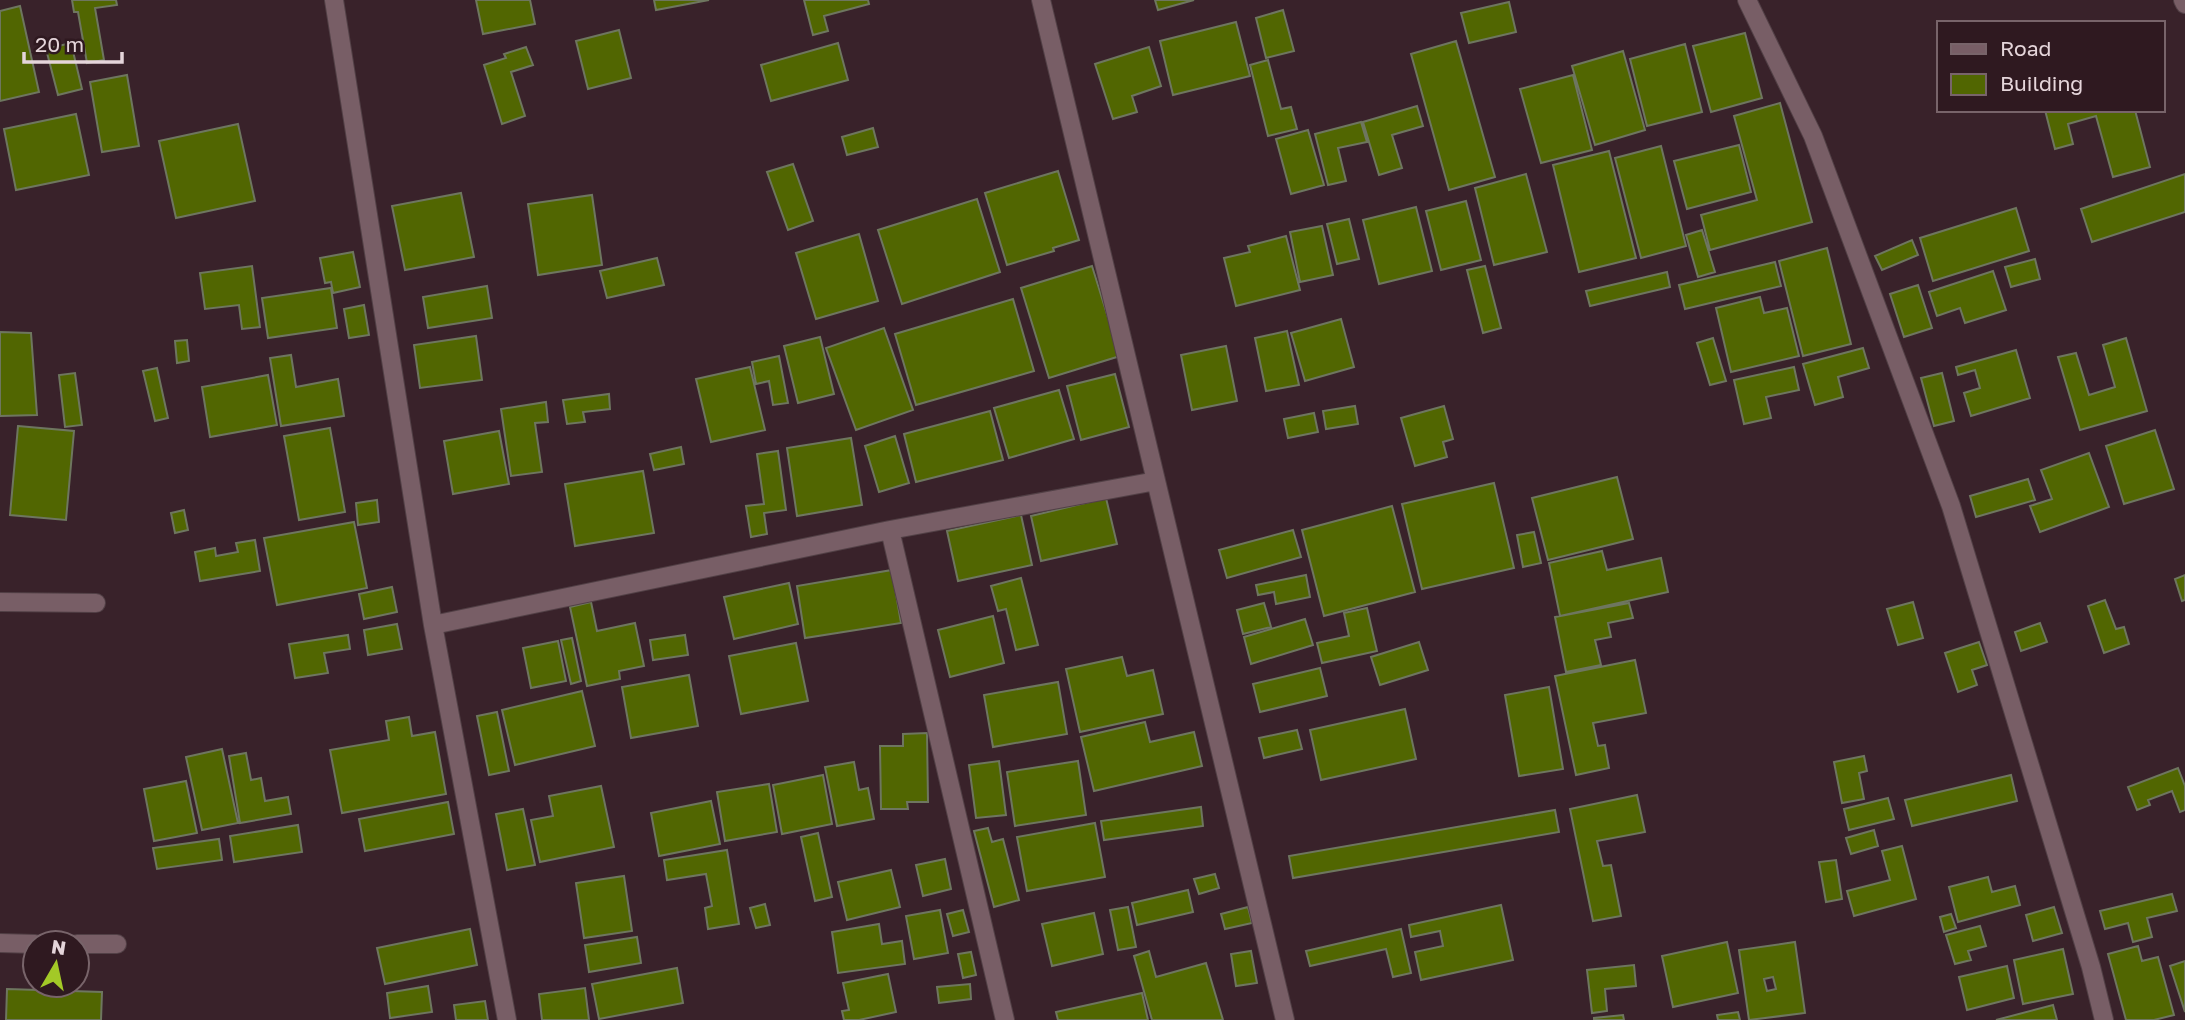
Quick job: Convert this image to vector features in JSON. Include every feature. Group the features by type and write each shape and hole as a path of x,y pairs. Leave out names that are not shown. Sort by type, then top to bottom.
{"street":[{"path":"334,0 433,625 507,1020"},
{"path":"1041,0 1285,1020"},
{"path":"1747,0 1813,136 1951,506 2087,954 2104,1020"},
{"path":"433,625 890,530 1156,481"},
{"path":"890,530 1005,1020"},
{"path":"0,602 96,603"},
{"path":"0,943 21,944"},
{"path":"91,944 117,944"}],"building":[{"path":"72,0 116,0 117,5 95,8 104,60 87,63 78,12 74,12"},
{"path":"476,0 530,0 535,24 483,34"},
{"path":"654,0 709,0 656,10"},
{"path":"804,0 868,0 869,4 824,16 828,31 813,35"},
{"path":"1155,0 1194,0 1158,10"},
{"path":"1509,2 1516,32 1469,43 1461,13"},
{"path":"20,6 39,92 0,101 0,11"},
{"path":"1283,10 1294,51 1266,58 1256,18"},
{"path":"1236,22 1250,76 1173,95 1160,41"},
{"path":"619,30 631,78 588,89 576,41"},
{"path":"1745,33 1762,98 1711,112 1693,46"},
{"path":"1456,41 1495,177 1449,190 1411,54"},
{"path":"71,43 82,89 58,95 46,49"},
{"path":"838,43 848,80 771,101 761,65"},
{"path":"1685,44 1702,112 1647,126 1630,59"},
{"path":"526,47 533,65 511,72 525,116 502,124 484,65 506,58 504,54"},
{"path":"1149,47 1161,86 1132,96 1137,112 1113,119 1095,64"},
{"path":"1623,51 1645,130 1595,145 1572,66"},
{"path":"1268,60 1281,109 1291,107 1297,129 1268,136 1250,65"},
{"path":"127,75 139,146 102,152 90,82"},
{"path":"1573,75 1592,150 1541,163 1520,89"},
{"path":"1780,103 1812,222 1710,250 1701,215 1757,200 1734,116"},
{"path":"1417,106 1423,126 1392,135 1402,168 1379,175 1363,122"},
{"path":"2046,112 2136,112 2150,167 2113,177 2096,116 2068,124 2073,144 2055,149"},
{"path":"76,114 89,175 16,190 4,129"},
{"path":"1361,122 1367,142 1338,148 1346,181 1328,185 1315,134"},
{"path":"238,124 255,201 176,218 159,141"},
{"path":"873,128 878,147 847,155 842,137"},
{"path":"1308,130 1324,185 1291,194 1276,139"},
{"path":"1739,145 1751,192 1687,209 1674,161"},
{"path":"1661,146 1686,246 1641,258 1615,158"},
{"path":"1609,151 1636,258 1579,272 1553,165"},
{"path":"793,164 813,221 788,230 767,172"},
{"path":"1058,171 1079,240 1053,248 1054,251 1007,265 985,193"},
{"path":"1526,174 1547,252 1494,265 1475,188"},
{"path":"2185,174 2185,212 2092,242 2081,209"},
{"path":"461,193 474,257 405,270 392,206"},
{"path":"592,195 602,265 538,275 528,204"},
{"path":"977,199 1000,272 902,304 878,230"},
{"path":"1466,201 1481,260 1441,270 1426,211"},
{"path":"1416,207 1432,271 1379,284 1363,220"},
{"path":"2016,208 2029,251 1933,281 1920,238"},
{"path":"1349,219 1359,259 1337,264 1327,224"},
{"path":"1322,226 1333,275 1300,282 1290,232"},
{"path":"1702,230 1715,272 1698,277 1686,235"},
{"path":"859,234 878,301 816,319 796,253"},
{"path":"1286,236 1300,290 1236,306 1224,258 1250,252 1248,246"},
{"path":"1912,240 1918,255 1882,270 1875,256"},
{"path":"1827,248 1851,344 1803,356 1779,261"},
{"path":"353,252 360,287 333,293 331,282 325,283 320,258"},
{"path":"657,258 664,285 607,298 600,271"},
{"path":"2035,259 2040,279 2011,287 2005,267"},
{"path":"1775,262 1781,286 1685,309 1679,285"},
{"path":"252,266 260,327 242,329 239,305 205,309 200,273"},
{"path":"1092,266 1120,356 1049,378 1021,288"},
{"path":"1485,266 1501,328 1483,333 1467,270"},
{"path":"1993,271 2006,310 1965,323 1960,308 1937,316 1929,292"},
{"path":"1667,272 1670,287 1590,306 1586,291"},
{"path":"1918,285 1932,328 1904,337 1890,294"},
{"path":"487,286 492,318 428,328 423,297"},
{"path":"331,288 337,328 268,338 262,298"},
{"path":"1760,297 1764,313 1787,308 1799,356 1731,372 1716,308"},
{"path":"1013,299 1034,371 916,405 895,334"},
{"path":"364,305 369,335 349,338 344,309"},
{"path":"1341,319 1354,367 1305,381 1291,333"},
{"path":"884,328 913,410 856,430 826,348"},
{"path":"1287,331 1299,385 1266,391 1255,338"},
{"path":"0,332 31,333 37,415 0,416"},
{"path":"476,336 482,380 420,388 414,345"},
{"path":"820,337 834,394 798,403 784,346"},
{"path":"1713,338 1726,381 1710,385 1697,343"},
{"path":"2126,338 2147,411 2080,430 2058,357 2076,353 2089,395 2115,387 2103,345"},
{"path":"187,340 189,361 177,363 175,341"},
{"path":"1226,346 1237,401 1192,410 1181,355"},
{"path":"1863,348 1869,368 1838,377 1843,397 1815,405 1803,364"},
{"path":"2016,350 2030,398 1971,416 1964,393 1980,388 1975,370 1958,375 1956,367"},
{"path":"291,355 296,387 338,379 344,416 281,426 270,358"},
{"path":"779,356 788,403 773,405 769,381 756,384 752,362"},
{"path":"750,367 765,430 711,442 696,379"},
{"path":"1794,367 1799,390 1766,397 1771,418 1744,424 1734,380"},
{"path":"157,368 168,418 155,421 143,371"},
{"path":"75,373 82,425 65,427 59,375"},
{"path":"1942,373 1954,421 1934,426 1921,378"},
{"path":"1115,374 1129,427 1081,440 1067,386"},
{"path":"268,375 277,425 210,437 202,387"},
{"path":"1059,390 1074,439 1009,458 994,408"},
{"path":"609,394 610,409 583,412 585,422 567,424 563,400"},
{"path":"546,402 548,422 535,423 542,472 511,476 501,409"},
{"path":"1355,406 1358,424 1326,429 1323,411"},
{"path":"1444,406 1453,439 1443,442 1447,457 1415,466 1401,418"},
{"path":"990,411 1003,460 916,482 904,434"},
{"path":"1314,413 1318,432 1288,438 1284,419"},
{"path":"18,426 74,431 66,520 10,515"},
{"path":"330,428 345,512 299,520 284,436"},
{"path":"2155,430 2174,489 2124,504 2106,446"},
{"path":"499,431 509,484 453,494 444,441"},
{"path":"895,436 909,483 879,492 865,446"},
{"path":"851,438 862,505 797,516 787,448"},
{"path":"681,447 684,464 654,470 650,454"},
{"path":"778,451 786,510 764,513 767,534 751,537 746,506 764,504 757,454"},
{"path":"2089,453 2109,507 2040,532 2030,506 2052,499 2041,470"},
{"path":"643,471 654,533 575,546 565,484"},
{"path":"1617,477 1633,539 1548,560 1532,498"},
{"path":"2028,479 2035,500 1976,517 1970,496"},
{"path":"1494,483 1514,568 1422,589 1402,504"},
{"path":"1106,498 1117,544 1041,561 1031,516"},
{"path":"377,500 379,522 358,525 356,503"},
{"path":"1392,506 1415,592 1324,616 1302,530"},
{"path":"184,510 188,530 175,533 171,513"},
{"path":"1021,515 1032,565 958,581 947,531"},
{"path":"354,522 367,588 277,605 264,538"},
{"path":"1293,530 1301,557 1227,578 1219,550"},
{"path":"1534,532 1541,563 1523,567 1517,535"},
{"path":"255,540 260,571 200,581 195,552 215,548 216,556 238,552 236,543"},
{"path":"1602,551 1607,570 1661,558 1668,592 1560,616 1549,563"},
{"path":"892,570 901,623 805,638 797,586"},
{"path":"1306,575 1310,597 1276,604 1274,592 1258,595 1256,585"},
{"path":"2185,575 2185,600 2182,601 2175,579"},
{"path":"1021,578 1038,645 1016,650 1006,609 998,611 991,586"},
{"path":"789,583 798,624 734,639 724,597"},
{"path":"392,587 397,612 364,619 359,594"},
{"path":"2105,600 2116,629 2124,627 2129,644 2104,653 2088,606"},
{"path":"591,602 597,631 635,623 644,666 619,671 620,679 587,686 570,607"},
{"path":"1913,602 1923,638 1898,645 1887,609"},
{"path":"1264,603 1271,627 1243,634 1237,610"},
{"path":"1629,603 1633,618 1608,623 1611,637 1595,640 1601,665 1566,672 1555,617"},
{"path":"1367,608 1377,651 1322,663 1317,643 1349,636 1344,613"},
{"path":"993,616 1004,663 950,677 938,630"},
{"path":"1305,619 1313,645 1251,664 1244,637"},
{"path":"2040,623 2047,642 2021,651 2015,632"},
{"path":"397,624 402,649 368,655 364,630"},
{"path":"348,635 350,649 324,653 328,673 295,678 289,644"},
{"path":"685,635 688,655 653,660 650,640"},
{"path":"572,638 581,681 571,684 561,640"},
{"path":"558,641 566,681 531,688 523,648"},
{"path":"1419,642 1428,670 1380,685 1371,657"},
{"path":"1979,642 1987,665 1972,670 1977,685 1958,692 1945,653"},
{"path":"796,643 808,701 741,714 729,656"},
{"path":"1122,657 1127,676 1153,670 1163,714 1080,732 1066,669"},
{"path":"1635,660 1646,713 1593,723 1598,746 1605,745 1609,768 1576,775 1555,676"},
{"path":"1320,668 1327,696 1260,712 1253,684"},
{"path":"689,675 698,726 631,738 622,687"},
{"path":"1058,682 1067,734 993,747 984,695"},
{"path":"1549,687 1563,769 1519,776 1505,695"},
{"path":"582,691 595,746 515,765 502,710"},
{"path":"1405,709 1416,759 1321,780 1310,730"},
{"path":"497,712 509,771 489,775 477,716"},
{"path":"409,717 412,736 435,732 446,794 342,813 330,750 389,740 386,721"},
{"path":"1145,722 1150,742 1194,732 1202,766 1094,791 1081,737"},
{"path":"1297,730 1302,749 1264,758 1259,738"},
{"path":"927,733 928,802 907,802 908,809 881,809 880,746 903,746 903,734"},
{"path":"222,749 238,823 202,830 186,757"},
{"path":"246,753 251,780 261,778 265,801 288,797 291,814 240,823 229,756"},
{"path":"1864,756 1867,771 1859,773 1864,799 1842,803 1834,762"},
{"path":"999,761 1006,815 976,818 969,765"},
{"path":"1078,761 1086,815 1015,826 1007,772"},
{"path":"854,762 859,790 868,788 874,819 837,826 825,767"},
{"path":"2178,768 2185,786 2185,810 2180,812 2172,791 2148,800 2150,805 2137,810 2128,787"},
{"path":"823,775 832,824 782,834 773,785"},
{"path":"2011,775 2017,801 1912,826 1905,800"},
{"path":"186,781 197,833 154,841 144,789"},
{"path":"769,784 777,832 725,841 717,792"},
{"path":"601,786 614,847 540,862 531,820 553,816 549,796"},
{"path":"1637,795 1645,832 1597,841 1603,866 1611,865 1621,916 1593,921 1570,809"},
{"path":"1888,798 1894,819 1849,830 1844,809"},
{"path":"711,801 720,844 659,856 651,813"},
{"path":"448,802 454,834 365,851 359,819"},
{"path":"1201,807 1203,826 1104,840 1101,821"},
{"path":"523,809 535,865 507,870 496,814"},
{"path":"1555,810 1559,832 1293,878 1289,856"},
{"path":"1095,823 1105,877 1027,891 1017,837"},
{"path":"298,825 302,852 234,862 230,836"},
{"path":"988,828 992,842 1003,839 1019,900 994,907 974,831"},
{"path":"1874,830 1878,846 1851,854 1846,838"},
{"path":"818,833 832,897 815,901 801,837"},
{"path":"219,839 222,860 157,869 153,848"},
{"path":"1902,846 1916,899 1854,916 1847,891 1890,880 1882,851"},
{"path":"727,850 739,924 708,929 705,908 712,906 706,874 667,880 664,860"},
{"path":"945,859 951,889 923,896 916,865"},
{"path":"1836,860 1842,899 1826,902 1819,862"},
{"path":"891,870 900,907 847,920 838,882"},
{"path":"1215,874 1219,888 1199,894 1194,879"},
{"path":"624,876 632,931 584,938 576,883"},
{"path":"1988,877 1992,892 2015,886 2020,905 1958,922 1949,887"},
{"path":"1188,890 1193,912 1137,925 1132,903"},
{"path":"2172,894 2177,911 2147,918 2152,937 2133,942 2128,923 2105,929 2100,911"},
{"path":"765,904 770,925 756,928 750,908"},
{"path":"1501,905 1513,960 1421,980 1415,952 1443,946 1440,931 1411,937 1409,925"},
{"path":"1128,907 1136,947 1118,950 1110,910"},
{"path":"1248,907 1252,923 1225,929 1221,914"},
{"path":"2054,907 2062,933 2033,941 2026,915"},
{"path":"940,910 948,953 914,959 906,916"},
{"path":"963,910 969,932 953,936 947,914"},
{"path":"1094,913 1103,954 1052,966 1042,924"},
{"path":"1951,914 1956,928 1944,932 1940,917"},
{"path":"879,924 882,944 902,941 905,964 838,973 832,932"},
{"path":"1980,926 1986,946 1968,951 1971,960 1955,964 1946,935"},
{"path":"470,929 477,965 385,984 377,948"},
{"path":"1401,929 1411,973 1393,977 1386,949 1310,966 1306,951"},
{"path":"637,937 641,963 589,972 585,945"},
{"path":"1727,942 1738,993 1673,1007 1662,956"},
{"path":"1795,942 1805,1013 1749,1020 1739,950","holes":["1773,977 1776,989 1767,991 1764,979"]},
{"path":"2138,946 2142,961 2158,957 2174,1015 2154,1020 2126,1020 2108,954"},
{"path":"2063,949 2073,994 2023,1004 2014,960"},
{"path":"1149,951 1156,977 1206,963 1223,1020 1152,1020 1134,956"},
{"path":"1251,951 1257,983 1236,986 1231,954"},
{"path":"971,952 976,975 963,978 958,954"},
{"path":"2185,961 2185,1012 2170,966"},
{"path":"1634,965 1636,986 1605,989 1607,1011 1592,1013 1587,970"},
{"path":"2007,966 2014,998 1967,1010 1959,977"},
{"path":"677,968 683,1003 599,1019 592,984"},
{"path":"888,974 896,1012 859,1020 844,1020 842,1011 849,1010 843,983"},
{"path":"970,984 971,999 939,1003 937,987"},
{"path":"428,986 432,1012 390,1018 387,993"},
{"path":"585,988 589,1020 542,1020 539,994"},
{"path":"7,989 21,989 21,999 91,999 91,992 102,992 101,1020 6,1020"},
{"path":"1142,993 1148,1020 1058,1020 1056,1012"},
{"path":"485,1001 488,1020 456,1020 454,1005"},
{"path":"2053,1005 2057,1020 1996,1020"},
{"path":"1738,1012 1740,1020 1718,1020 1717,1015"},
{"path":"1623,1015 1624,1020 1594,1020 1594,1018"}]}
